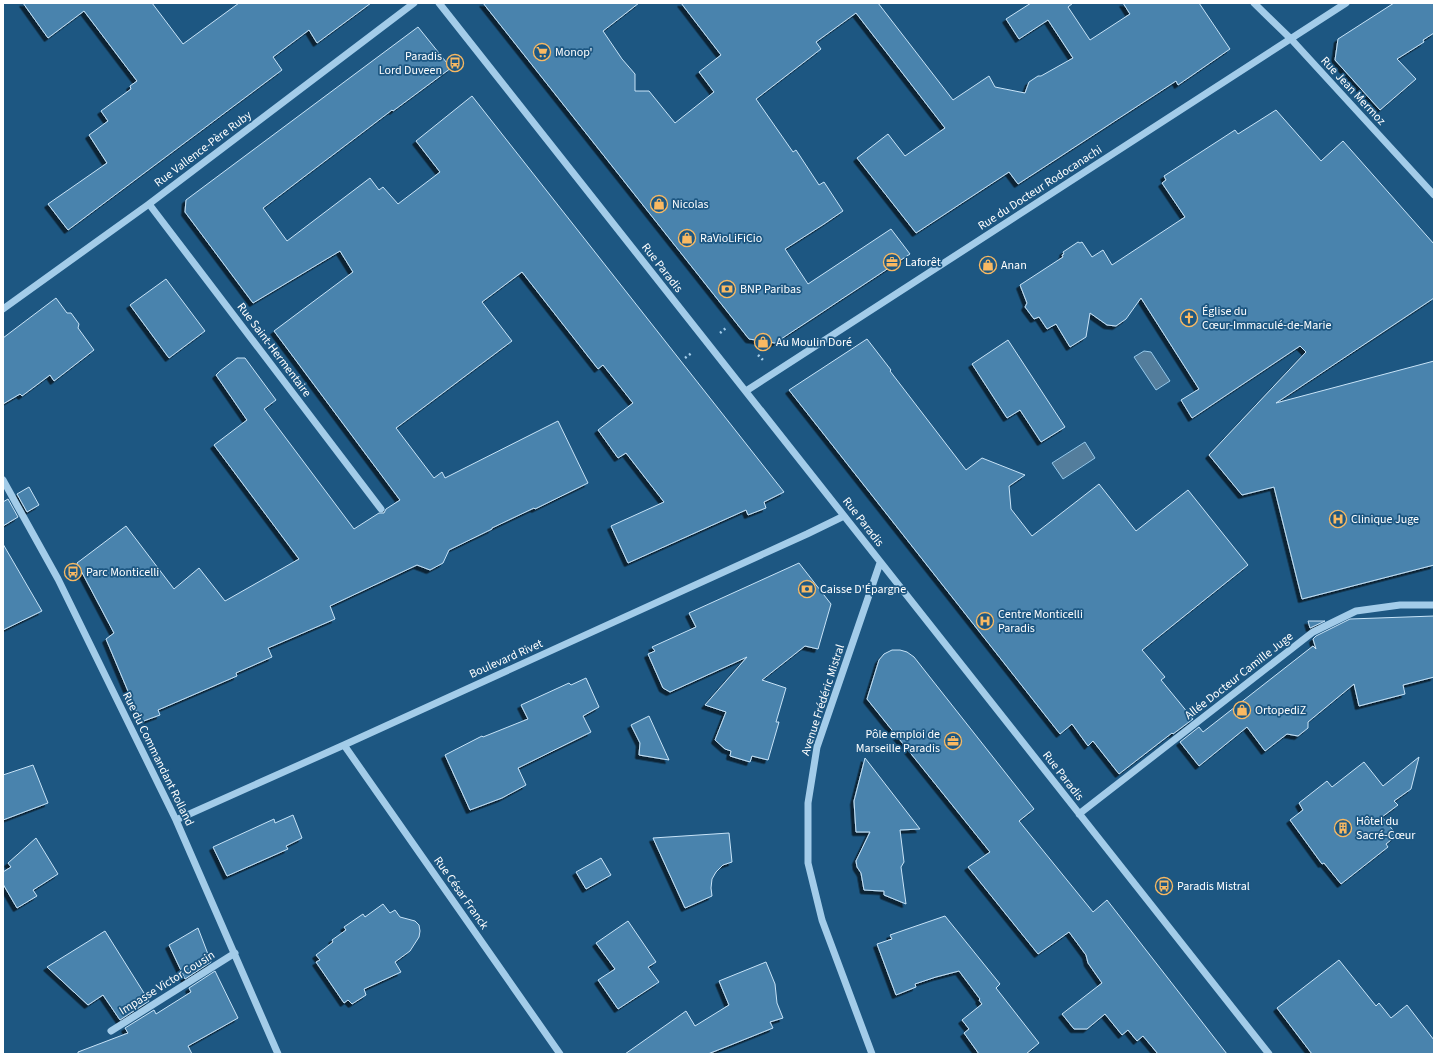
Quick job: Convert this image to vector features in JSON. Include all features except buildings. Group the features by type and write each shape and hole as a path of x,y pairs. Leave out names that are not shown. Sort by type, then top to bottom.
{"street":[{"name":"Rue Vallence-Père Ruby","path":"3,309 149,204 414,3"},
{"name":"Rue Paradis","path":"439,3 1269,1054"},
{"name":"Rue Jean Mermoz","path":"1254,3 1431,186 1434,195"},
{"name":"Rue du Docteur Rodocanachi","path":"746,391 1291,40 1346,3"},
{"name":"Rue Saint-Hermentaire","path":"149,204 381,509"},
{"name":"Rue du Commandant Rolland","path":"3,480 58,579 176,820 278,1054"},
{"name":"Boulevard Rivet","path":"176,820 808,534 844,516"},
{"name":"Avenue Frédéric Mistral","path":"872,1054 822,920 808,863 808,803 818,747 880,562"},
{"name":"Allée Docteur Camille Juge","path":"1080,814 1313,632 1356,611 1400,605 1434,605"},
{"name":"Rue César Franck","path":"344,745 560,1054"},
{"name":"Impasse Victor Cousin","path":"111,1031 235,953"}],"water":[{"path":"1144,351 1151,352 1170,381 1156,390 1134,357"},
{"path":"1085,442 1095,458 1063,479 1052,463"}],"place":[{"name":"Monop'","path":"542,52"},
{"name":"Paradis Lord Duveen","path":"455,63"},
{"name":"Nicolas","path":"659,204"},
{"name":"RaVioLiFiCio","path":"687,238"},
{"name":"Laforêt","path":"892,262"},
{"name":"Anan","path":"988,265"},
{"name":"BNP Paribas","path":"727,289"},
{"name":"Église du Cœur-Immaculé-de-Marie","path":"1189,318"},
{"name":"Au Moulin Doré","path":"763,342"},
{"name":"Clinique Juge","path":"1338,519"},
{"name":"Parc Monticelli","path":"73,572"},
{"name":"Caisse D'Épargne","path":"807,589"},
{"name":"Centre Monticelli Paradis","path":"985,621"},
{"name":"OrtopediZ","path":"1242,710"},
{"name":"Pôle emploi de Marseille Paradis","path":"953,741"},
{"name":"Hôtel du Sacré-Cœur","path":"1343,828"},
{"name":"Paradis Mistral","path":"1164,886"}]}
